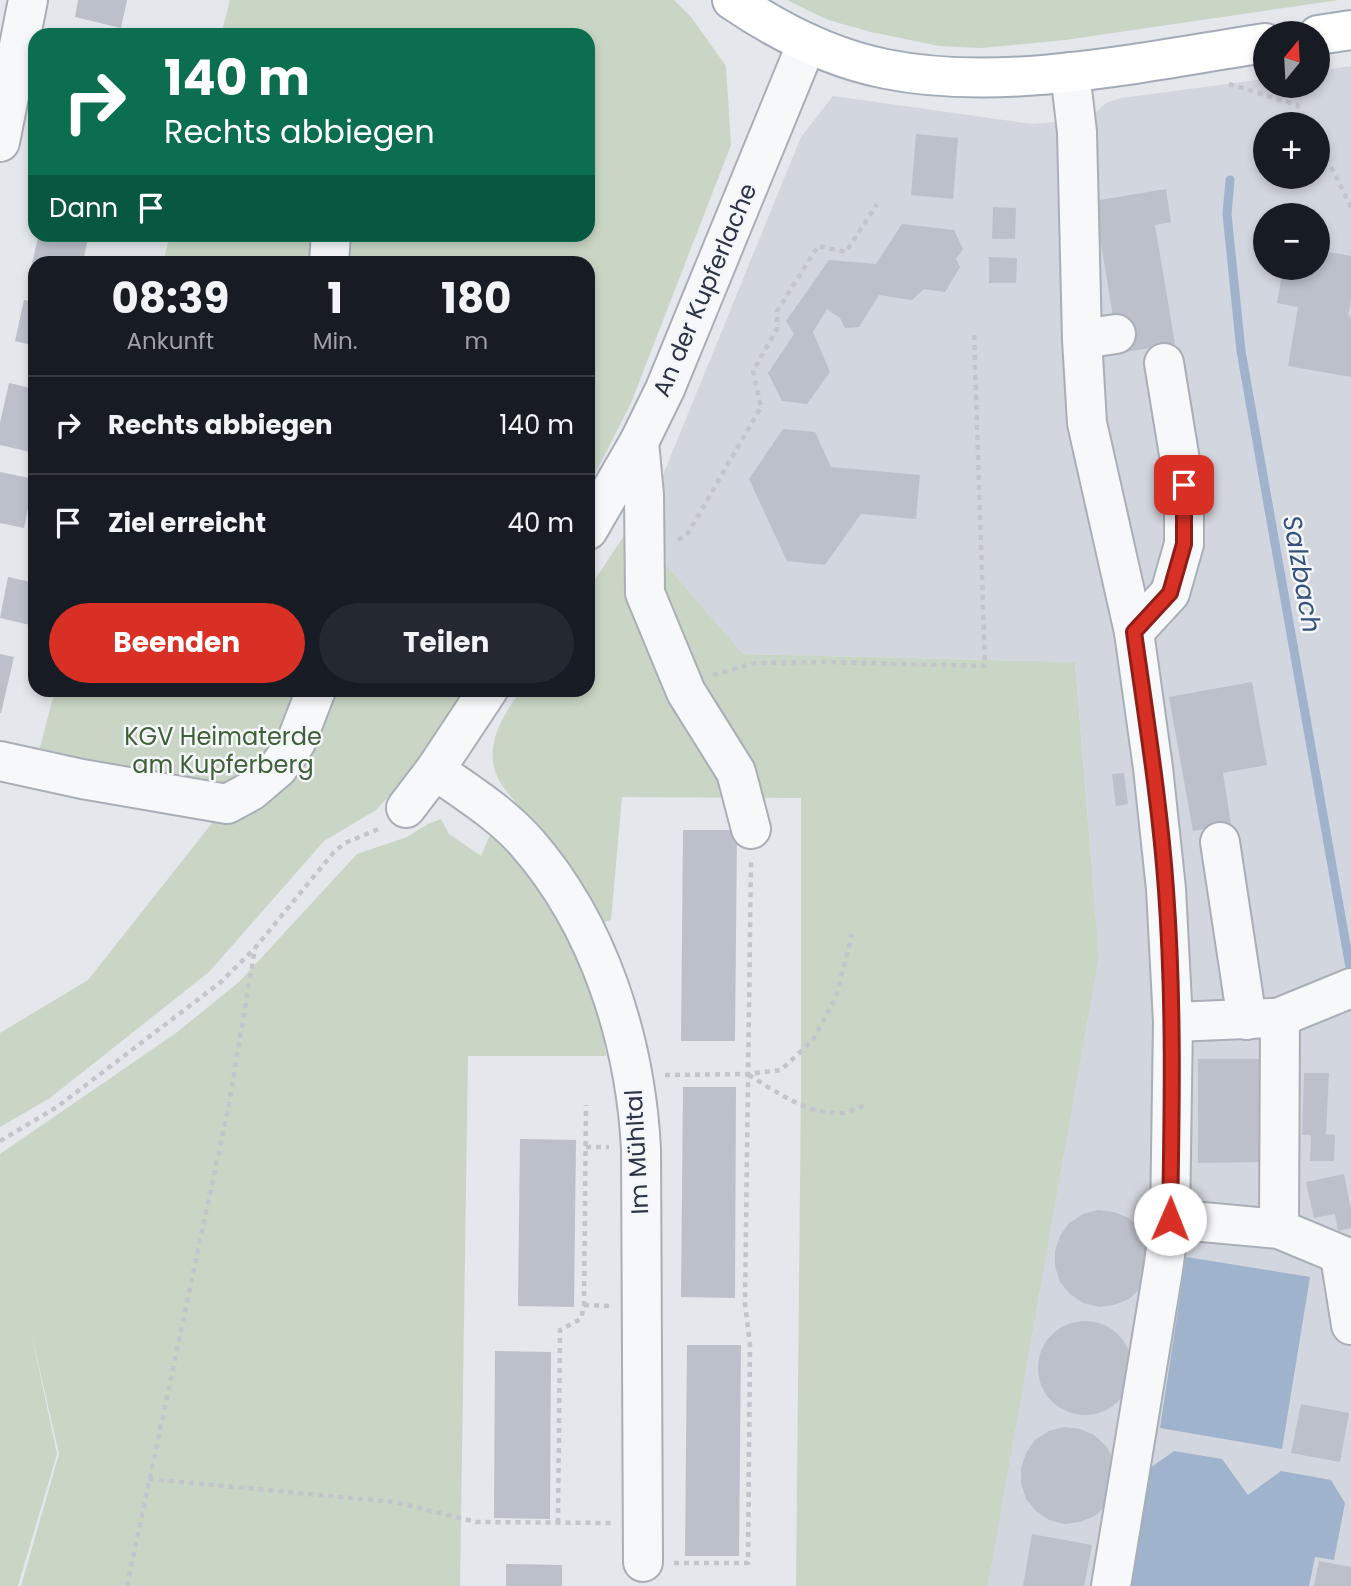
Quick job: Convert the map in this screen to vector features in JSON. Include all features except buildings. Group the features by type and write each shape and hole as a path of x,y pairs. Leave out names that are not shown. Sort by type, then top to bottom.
{"main road":[{"path":"732,0 807,43 857,62 913,73 1017,76 1070,72 1253,45"},
{"path":"1330,33 1351,30"}],"street":[{"path":"0,142 28,0"},
{"name":"An der Kupferlache","path":"595,518 639,442 665,389 807,43"},
{"path":"1070,72 1099,336 1087,423 1134,632 1166,889 1173,1022 1170,1219 1111,1586"},
{"path":"1134,632 1170,593 1184,544 1184,485 1164,363"},
{"path":"639,442 644,495 645,593 686,692 736,772 751,829"},
{"path":"0,761 82,779 228,804 251,791 278,768 296,742 310,697"},
{"path":"406,808 483,697"},
{"name":"Im Mühltal","path":"435,770 477,800 525,841 554,878 578,917 603,970 633,1075 640,1148 643,1562"},
{"path":"1220,842 1264,1018 1279,1229"},
{"path":"1173,1022 1264,1018 1343,991"},
{"path":"1170,1219 1279,1229 1346,1257 1351,1325"}],"path":[{"path":"1228,84 1297,105 1301,112"},
{"path":"1330,164 1351,207"},
{"path":"645,562 688,533 761,407 753,371 777,329 777,311 817,247 846,252 877,204"},
{"path":"686,692 706,677 755,663 985,666 974,333"},
{"path":"0,1141 57,1107 221,982 256,948 334,852 345,843 381,828 406,808"},
{"path":"643,1562 748,1563 750,1345 745,1303 751,829"},
{"path":"687,1075 748,1074 781,1070 813,1040 836,997 852,934"},
{"path":"127,1586 229,1104 256,948"},
{"path":"748,1074 798,1103 818,1110 843,1113 864,1106"},
{"path":"558,1523 560,1330 581,1320 584,1305 586,1105"},
{"path":"584,1305 614,1306"},
{"path":"149,1479 395,1502 476,1522 608,1523"}],"shaded area":[{"path":"1351,66 1351,1586 988,1586 1099,956 1075,662 743,654 661,559 661,480 801,137 833,96 1032,124 1055,122 1065,133 1088,126 1095,113 1106,103 1121,98 1253,81 1253,98 1330,98 1330,69"}],"green space":[{"path":"230,0 674,0 691,17 726,66 731,145 631,403 595,474 595,256 165,256 168,242 595,242 595,28 223,28"},
{"path":"787,0 1339,0 1065,40 981,48 939,46 871,32 828,20"},
{"path":"661,480 661,559 743,654 1075,662 1099,956 988,1586 796,1586 801,798 622,797 611,920 566,933 584,970 600,1014 606,1056 468,1056 460,1586 21,1586 59,1454 30,1327 57,1454 18,1586 0,1586 0,1154 176,1033 239,982 357,854 407,837 441,819 449,834 481,856 490,835 524,813 500,782 493,758 496,734 516,697 595,697 595,579"},
{"name":"KGV Heimaterde am Kupferberg","path":"53,697 463,697 423,759 376,810 324,841 209,972 50,1098 0,1127 0,1033 88,980 220,813 31,782"}],"water":[{"path":"1186,1257 1310,1277 1282,1449 1160,1428"},
{"path":"1174,1451 1222,1459 1248,1495 1281,1471 1331,1480 1345,1503 1334,1560 1315,1557 1309,1586 1130,1586 1150,1468"}],"waterway":[{"name":"Salzbach","path":"1230,180 1227,214 1241,351 1351,973"}],"route":[{"path":"1170,1219 1173,1022 1166,889 1134,632 1170,593 1184,544 1184,485"}]}
